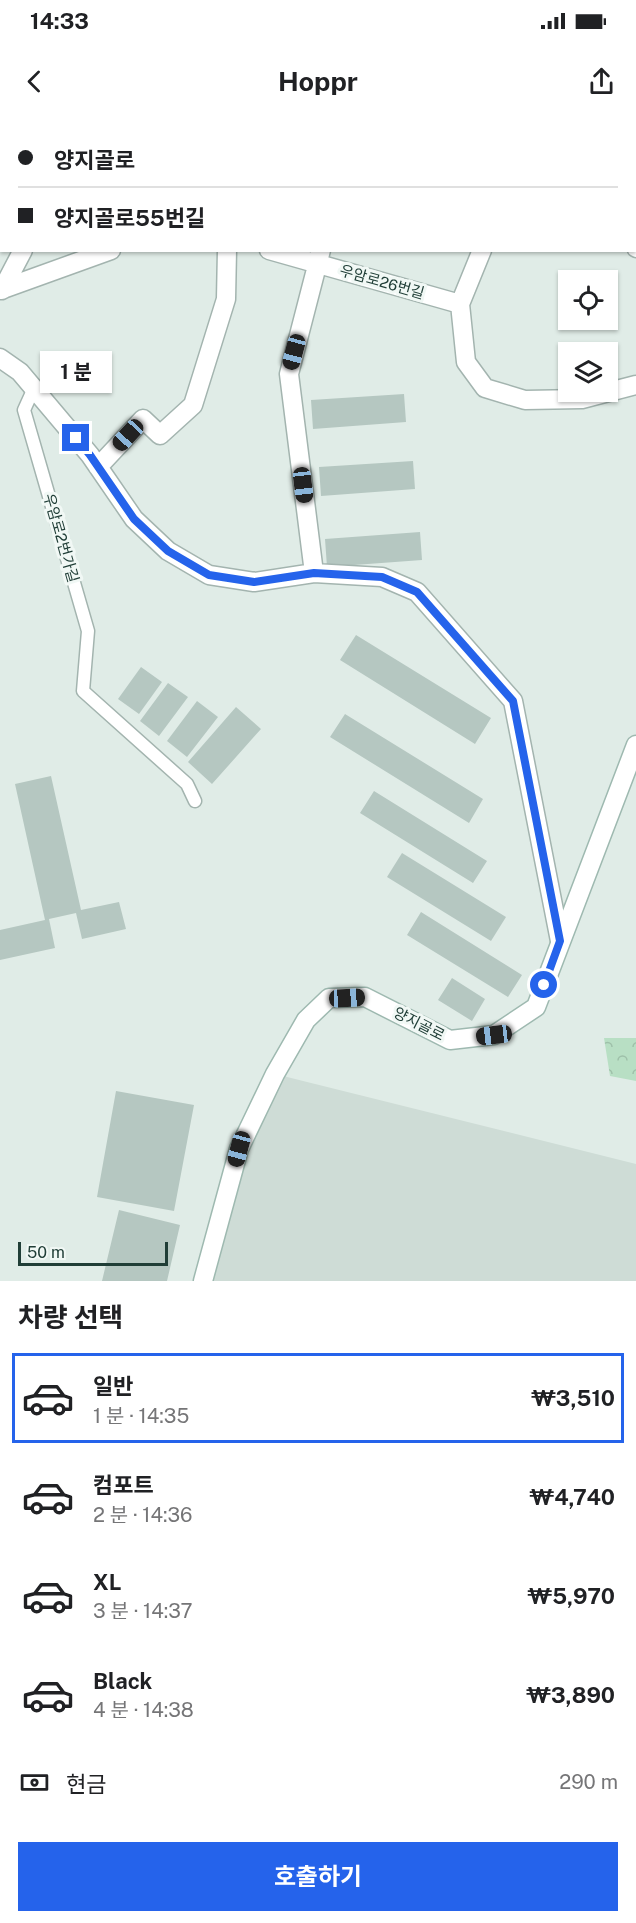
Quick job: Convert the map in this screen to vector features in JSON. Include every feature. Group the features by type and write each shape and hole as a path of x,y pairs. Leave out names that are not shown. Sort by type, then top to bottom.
{"street":[{"path":"1,290 22,252"},
{"path":"1,290 106,252"},
{"path":"98,467 142,419 160,435 193,405 226,298 227,252"},
{"name":"우암로26번길","path":"284,252 320,257 460,304"},
{"path":"481,252 460,304 466,362 485,388 525,400 582,399 636,385"},
{"path":"314,573 289,374 320,257"},
{"path":"0,358 20,372 34,388 98,467 134,519 168,551 209,575 254,582 314,573 382,577 417,592 513,701 560,941"},
{"name":"양지골로","path":"203,1281 239,1149 275,1074 306,1020 329,998 365,997 450,1040 494,1035 536,1007 636,745"}],"lane":[{"name":"우암로2번가길","path":"34,388 24,410 88,631 83,692 187,784 195,801"}],"shaded area":[{"path":"275,1074 636,1164 636,1281 203,1281 239,1149"}],"green space":[{"path":"604,1038 636,1038 636,1081 610,1076"}],"building":[{"path":"404,394 406,422 313,429 311,400"},
{"path":"413,461 415,489 321,496 319,467"},
{"path":"420,532 422,560 327,567 325,539"},
{"path":"356,635 491,718 475,744 340,660"},
{"path":"141,667 162,682 139,714 118,699"},
{"path":"168,683 188,697 159,736 140,721"},
{"path":"197,701 218,717 187,757 167,741"},
{"path":"236,707 261,729 212,784 188,762"},
{"path":"345,714 483,799 469,823 330,737"},
{"path":"51,776 81,910 119,902 126,929 82,939 76,913 49,919 55,948 0,960 0,930 45,920 15,784"},
{"path":"374,791 487,861 473,883 360,813"},
{"path":"402,853 506,917 491,941 387,877"},
{"path":"421,912 522,975 508,997 407,935"},
{"path":"452,978 485,999 472,1021 438,1000"},
{"path":"116,1091 194,1105 174,1211 97,1197"},
{"path":"119,1210 180,1225 167,1281 102,1281"}],"route":[{"path":"76,438 134,519 168,551 209,575 254,582 314,573 382,577 417,592 513,701 549,875 560,941 544,985"}]}
